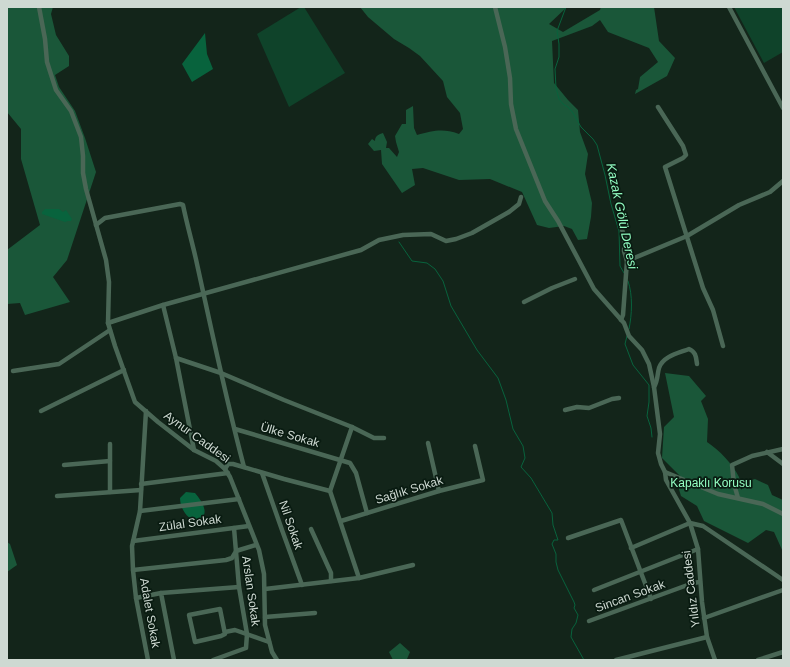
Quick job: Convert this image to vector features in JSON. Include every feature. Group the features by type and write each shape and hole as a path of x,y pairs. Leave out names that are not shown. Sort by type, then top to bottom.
{"street":[{"name":"Aynur Caddesi","path":"39,7 47,62 56,90 71,111 81,137 83,156 82,173 106,260 109,282 108,323 124,370 136,402 158,422 194,450 216,461 227,471 259,550 264,574 265,626 272,652 277,660"},
{"name":"Yıldız Caddesi","path":"495,7 505,47 510,78 511,104 516,129 545,201 558,221 594,289 624,324 629,336 642,350 649,364 654,387 660,434 658,453 665,472 666,480 690,523 698,549 704,618 707,637 715,660"},
{"path":"729,7 783,108"},
{"path":"658,107 683,146 686,155 665,167 703,288 713,310 723,346"},
{"path":"627,261 687,236 738,205 770,192 783,182"},
{"path":"108,323 164,305 361,250 379,240 403,235 431,234 446,241 456,239 472,233 509,212 519,204 521,197"},
{"path":"96,225 105,218 180,204 183,205 244,467"},
{"path":"620,224 625,238 624,251 627,261 623,315 621,320"},
{"path":"524,302 574,279"},
{"path":"164,305 194,450"},
{"path":"13,371 59,364 110,330"},
{"path":"654,387 657,383 660,367 664,360 671,356 689,349 695,354 697,364"},
{"path":"176,358 221,373 352,427 374,438 384,438"},
{"path":"41,411 124,370"},
{"path":"565,410 589,408 619,398"},
{"name":"Adalet Sokak","path":"146,411 140,511 132,546 136,598 148,660"},
{"path":"352,427 330,491 360,578"},
{"name":"Ülke Sokak","path":"234,429 341,460"},
{"path":"428,443 439,491"},
{"path":"110,444 110,492"},
{"name":"Sağlık Sokak","path":"341,521 439,491 483,480 475,446"},
{"path":"738,498 734,484 732,464 752,456 783,449"},
{"path":"767,452 783,464"},
{"path":"341,460 350,463 356,473 367,513"},
{"path":"64,465 110,461"},
{"path":"142,484 227,471 228,464 233,464 330,491"},
{"path":"665,472 718,494 762,504 783,514"},
{"name":"Nil Sokak","path":"262,473 302,585"},
{"path":"57,496 141,490"},
{"path":"140,511 239,500"},
{"path":"568,538 621,520 651,599"},
{"path":"631,548 690,523 703,526 783,580"},
{"name":"Zülal Sokak","path":"133,541 249,526"},
{"name":"Arslan Sokak","path":"234,528 239,587 247,634"},
{"path":"311,529 331,573 331,582"},
{"path":"133,570 226,560 232,558 236,551 256,545"},
{"path":"594,590 698,549"},
{"path":"265,589 360,578 414,565"},
{"name":"Sincan Sokak","path":"589,621 693,583 700,582"},
{"path":"136,598 161,593 239,587"},
{"path":"704,618 783,590"},
{"path":"161,593 174,660"},
{"path":"225,632 220,609 189,615 194,642 221,636 225,634 225,632 235,630 269,642"},
{"path":"265,617 315,613"},
{"path":"213,660 246,648 247,634"},
{"path":"619,659 707,637"},
{"path":"758,660 783,653"}],"shaded area":[{"path":"301,7 304,7 345,73 289,107 257,34"},
{"path":"734,7 783,7 783,52 764,63"},
{"path":"205,33 207,54 213,69 192,82 182,64"},
{"path":"45,209 59,209 63,212 66,210 72,219 71,221 65,222 42,214"},
{"path":"186,492 195,493 203,504 205,511 202,518 198,522 191,519 181,506 180,498"}],"green space":[{"path":"7,7 53,7 51,14 56,35 69,56 69,66 55,75 59,87 75,111 96,172 67,260 53,277 70,302 25,315 20,303 7,304 7,250 40,225 21,159 21,129 7,112"},
{"path":"360,7 567,7 549,24 563,32 600,10 601,7 654,7 659,41 675,58 667,76 635,94 636,90 638,89 640,77 658,62 649,48 608,32 600,20 592,26 552,41 554,83 578,110 580,132 588,154 585,174 592,203 587,239 578,240 572,229 564,226 549,228 537,225 522,192 490,179 459,180 423,168 412,169 415,185 402,193 382,164 381,150 374,151 368,144 372,139 375,141 380,134 383,133 387,142 386,148 389,148 397,157 399,152 395,136 402,124 406,124 406,110 413,106 414,128 417,135 433,131 453,132 459,134 463,129 460,113 447,97 443,81 420,56 394,39 368,17"},
{"name":"Kapaklı Korusu","path":"665,373 689,376 706,396 701,401 708,419 707,442 721,453 733,467 739,477 741,490 748,481 755,479 768,485 772,495 783,500 783,552 774,532 766,530 748,543 704,521 697,506 681,496 677,483 683,479 662,458 664,427 674,417"},
{"path":"7,542 10,544 17,565 7,572"},
{"path":"400,643 410,652 407,659 393,660 389,652"}],"waterway":[{"name":"Kazak Gölü Deresi","path":"566,7 557,31 559,57 555,69 556,88 559,99 573,113 581,127 597,145 619,231 620,266 624,273"},
{"path":"399,242 412,261 427,263 435,269 443,281 451,306 477,350 498,378 506,400 513,429 523,446 525,458 521,467 531,478 552,513 553,525 558,540 554,540 552,544 556,554 558,570 574,602 574,608 578,615 576,623 572,629 571,637 584,660"},
{"name":"Kazak Gölü Deresi","path":"628,281 632,305 629,329"},
{"name":"Kazak Gölü Deresi","path":"627,336 625,344 633,365 649,385 647,416 652,437"}]}
